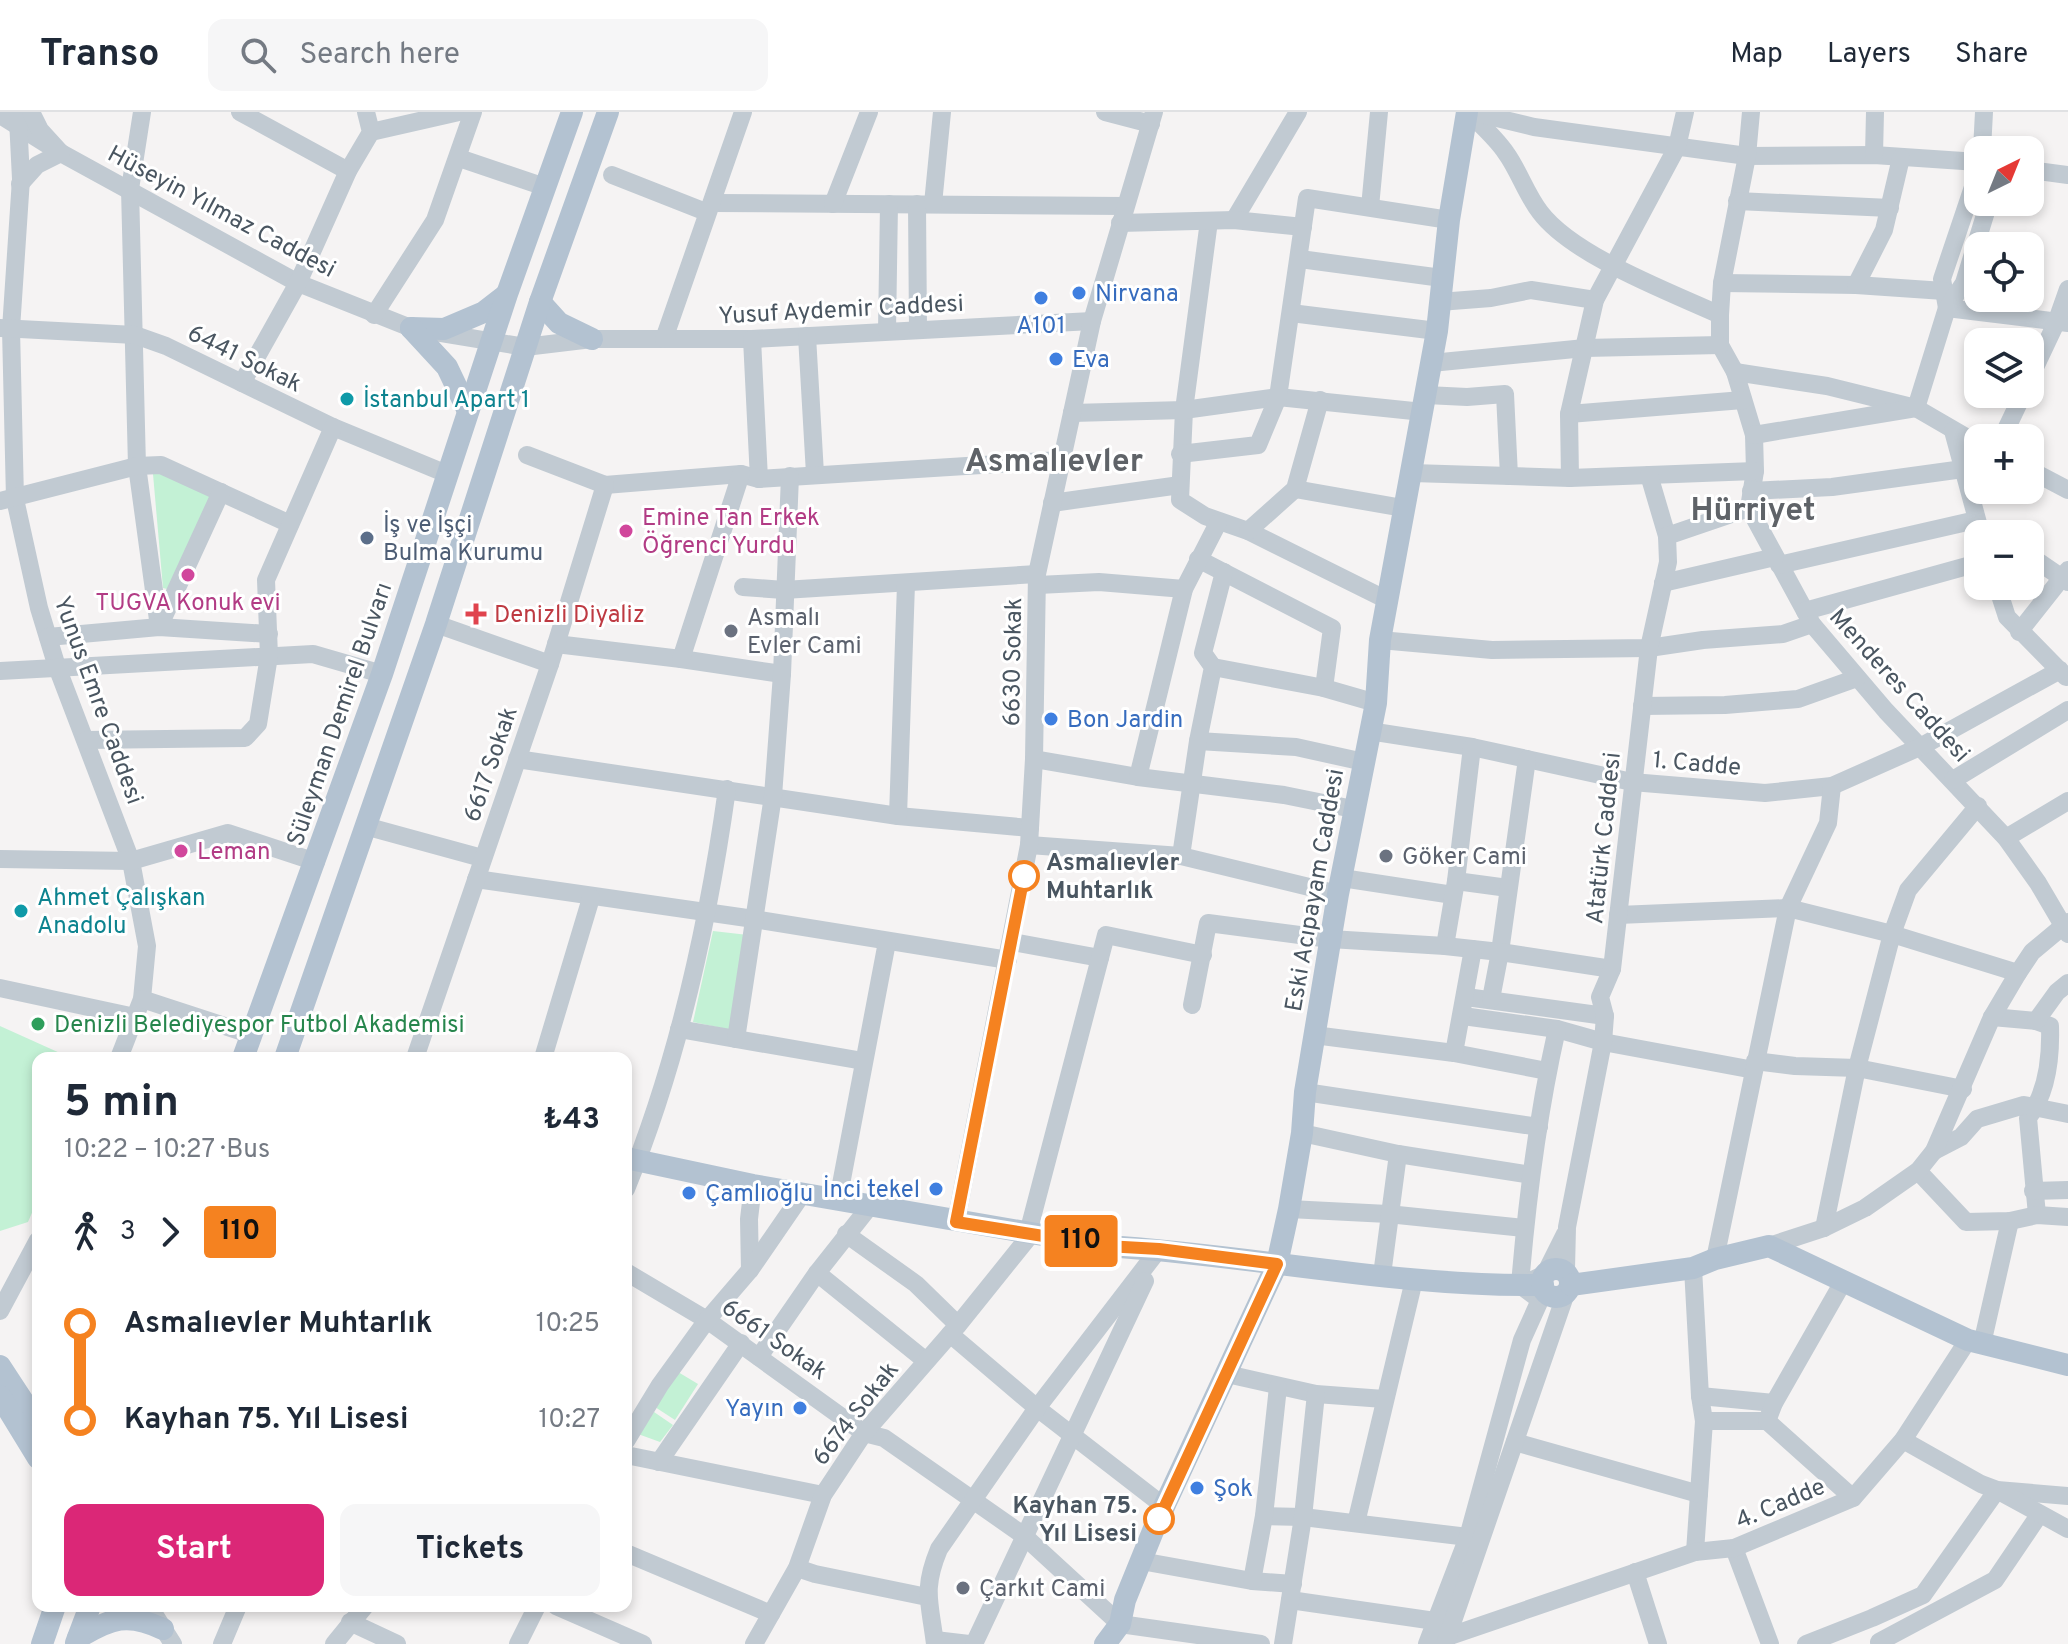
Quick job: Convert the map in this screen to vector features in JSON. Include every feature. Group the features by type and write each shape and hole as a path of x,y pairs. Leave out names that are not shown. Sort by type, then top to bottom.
{"main road":[{"name":"Süleyman Demirel Bulvarı","path":"245,1052 382,674 507,294 572,112"},
{"path":"287,1052 436,624 540,302 608,112"},
{"name":"Eski Acıpayam Caddesi","path":"1105,1644 1120,1624 1125,1600 1141,1561 1277,1264 1302,1133 1305,1092 1330,939 1376,703 1380,640 1437,331 1449,220 1470,117"},
{"path":"411,328 444,329 484,312 507,294"},
{"path":"540,302 559,323 592,339"},
{"path":"411,328 447,367 468,411"},
{"path":"632,1160 956,1222 1106,1246 1159,1249 1414,1280 1537,1286 1557,1268 1570,1284 1693,1268 1715,1259 1769,1246 1975,1342 2068,1365"},
{"path":"3,1379 32,1391"},
{"path":"3,1379 32,1416"},
{"path":"3,1379 32,1444"},
{"path":"42,1644 53,1612"},
{"path":"77,1641 88,1612"},
{"path":"77,1641 100,1625 119,1619 141,1618 168,1636"}],"street":[{"path":"142,112 130,189 137,466 159,627"},
{"path":"240,112 348,171"},
{"path":"242,383 298,283 348,171 371,132 366,112"},
{"path":"371,132 459,112"},
{"path":"374,315 435,220 473,112"},
{"path":"664,339 743,112"},
{"path":"833,204 869,112"},
{"path":"918,330 925,204 942,112"},
{"path":"1105,112 1153,118"},
{"path":"1234,220 1298,112"},
{"path":"1370,207 1379,112"},
{"path":"1570,478 1569,414 1595,300 1677,147 1685,112"},
{"path":"1750,500 1755,471 1754,435 1735,372 1720,345 1720,315 1722,283 1747,156 1751,112"},
{"path":"1874,155 1875,112"},
{"path":"1983,136 1984,112"},
{"name":"Hüseyin Yılmaz Caddesi","path":"0,115 17,118 61,153 298,283 374,315 411,328 525,347 592,339"},
{"path":"1470,117 1747,156 1874,155 1964,161"},
{"path":"1470,117 1507,153 1541,214 1564,234 1614,266 1720,315"},
{"name":"Yunus Emre Caddesi","path":"17,118 20,186 6,328 7,500 57,667 131,861 147,946 142,999 121,1052"},
{"name":"6630 Sokak","path":"956,1222 1030,836 1037,580 1060,460 1092,321 1153,118"},
{"path":"0,194 20,186 37,165 61,153"},
{"path":"459,158 545,187"},
{"path":"1856,285 1884,230 1901,158"},
{"path":"2044,172 2068,175"},
{"path":"612,175 710,208 925,204 1234,220 1303,227"},
{"path":"1180,454 1258,445 1278,397 1307,198 1449,220"},
{"path":"1737,201 1890,208"},
{"path":"887,331 889,204"},
{"path":"1916,408 1945,299 1942,279 1964,214"},
{"path":"1945,299 1964,283 1985,216"},
{"path":"1209,221 1184,410 1180,500 1218,523 1248,531 1387,600"},
{"path":"1300,259 1442,278"},
{"path":"1722,283 1856,285 2062,323"},
{"path":"2044,354 2062,323 2068,289"},
{"path":"1439,302 1491,298 1531,290 1595,300"},
{"path":"1291,313 1437,331"},
{"name":"Yusuf Aydemir Caddesi","path":"592,339 752,339 1092,321"},
{"name":"6441 Sokak","path":"6,328 135,335 166,346 333,427 447,474"},
{"path":"807,336 815,474"},
{"path":"681,659 750,476 752,339"},
{"path":"1431,363 1585,348 1720,345"},
{"path":"1735,372 1827,386 1916,408 1964,437"},
{"path":"1072,413 1184,410 1278,397 1424,404 1505,394 1509,476"},
{"path":"1248,531 1295,489 1320,400"},
{"path":"1569,414 1743,400"},
{"path":"1754,435 1916,408"},
{"path":"86,740 245,738 258,724 269,656 266,580 333,427"},
{"path":"1953,431 1979,520"},
{"path":"527,455 605,485 1060,460"},
{"path":"7,500 137,466 161,465 290,524"},
{"path":"1667,536 1750,500 1963,469"},
{"path":"1412,473 1570,478 1755,471"},
{"name":"Atatürk Caddesi","path":"1567,1227 1603,1042 1605,1016 1600,997 1612,969 1649,648 1668,562 1667,536 1649,475"},
{"path":"736,1039 773,796 782,674 790,476"},
{"path":"2044,477 2068,490"},
{"name":"6617 Sokak","path":"417,1052 550,664 605,485"},
{"path":"1052,503 1180,485"},
{"path":"1295,489 1403,508"},
{"path":"159,627 221,492"},
{"name":"Menderes Caddesi","path":"1750,500 1777,561 1808,618 1857,678 2006,838 2067,927"},
{"path":"1138,777 1184,589 1218,523"},
{"path":"1663,583 1777,561 1964,532"},
{"path":"1198,559 1332,628 1324,688"},
{"path":"2019,632 2066,576 2044,564"},
{"path":"1380,640 1492,650 1649,648 1783,634 1808,618 1964,568"},
{"path":"1224,572 1203,653 1213,667 1324,688 1376,703"},
{"path":"743,587 784,590 1037,580 1184,589"},
{"path":"898,816 906,584"},
{"path":"2002,600 2007,617 2019,632 2064,675"},
{"path":"436,624 550,664"},
{"path":"48,637 159,627 269,634"},
{"path":"556,644 782,674"},
{"path":"0,671 313,654 382,674"},
{"path":"1181,856 1198,741 1213,667"},
{"name":"1. Cadde","path":"1369,731 1472,747 1632,782 1765,793 1832,786 1922,746 2064,675"},
{"path":"1642,706 1725,705 1798,699 1857,678"},
{"path":"1953,780 2068,710"},
{"path":"1198,741 1296,747 1364,762"},
{"path":"1445,946 1472,747"},
{"path":"517,759 1181,856 1340,886 1508,888"},
{"path":"1034,759 1191,785 1284,795 1353,809"},
{"path":"1491,999 1527,759"},
{"path":"1715,1259 1788,908 1828,823 1832,786"},
{"path":"632,1160 679,1029 707,914 727,789"},
{"path":"2006,838 2068,801"},
{"path":"1824,1228 1857,1068 1892,934 1908,890 1978,806"},
{"path":"365,826 482,858"},
{"path":"0,859 131,861 228,833 316,862"},
{"path":"476,879 591,898 754,919 887,942 1100,958"},
{"path":"545,1052 591,898"},
{"path":"1618,915 1788,908 1892,934 2018,973"},
{"path":"1192,1005 1208,923 1330,939 1500,952 1612,969"},
{"path":"1769,1246 1824,1228 1865,1208 1918,1171 1934,1151 1992,1017 2018,973 2032,952 2067,927"},
{"path":"1030,1233 1106,935 1203,955"},
{"path":"838,1200 887,942"},
{"path":"1454,1053 1473,949"},
{"path":"2036,1021 2057,992 2068,983"},
{"path":"0,988 135,1017"},
{"path":"142,999 252,1035"},
{"path":"1465,1006 1491,999 1605,1016"},
{"path":"1465,1006 1603,1042 1754,1065 1857,1068 1963,1089"},
{"path":"1992,1017 2036,1021 2050,1026 2051,1056 2037,1107 2028,1118 2037,1215"},
{"path":"679,1029 863,1061"},
{"path":"1537,1286 1524,1228 1547,1071 1557,1029"},
{"path":"1314,1035 1454,1053 1547,1071"},
{"path":"1305,1092 1539,1127"},
{"path":"1934,1151 1961,1137 1977,1119 2024,1105 2068,1114"},
{"path":"1302,1133 1398,1154 1531,1175"},
{"path":"1382,1275 1398,1154"},
{"path":"1918,1171 1966,1222 2010,1221 2037,1215 2068,1217"},
{"path":"750,1270 749,1219 753,1185"},
{"path":"2033,1191 2068,1190"},
{"path":"632,1448 660,1385 707,1320 750,1270 803,1193"},
{"path":"759,1357 817,1273 870,1206"},
{"path":"1289,1209 1388,1214 1524,1228"},
{"path":"1975,1342 2010,1221"},
{"path":"1446,1641 1570,1284 1567,1227"},
{"path":"1427,1644 1468,1537 1537,1286 1567,1227"},
{"name":"6674 Sokak","path":"754,1644 797,1568 823,1495 864,1433 954,1330 1030,1233"},
{"path":"846,1234 916,1284 954,1330 1037,1408 1165,1507"},
{"path":"1159,1249 972,1644 935,1642 927,1597 929,1573 939,1549 1037,1408 1159,1249"},
{"path":"0,1311 32,1251"},
{"path":"1693,1268 1704,1421 1695,1552"},
{"path":"817,1273 926,1361"},
{"name":"6661 Sokak","path":"632,1276 741,1343 864,1433 884,1438 974,1499 1023,1535 1120,1624"},
{"path":"1356,1523 1414,1280"},
{"path":"1767,1421 1774,1403 1843,1282"},
{"name":"4. Cadde","path":"1446,1641 1695,1552 1734,1548 1853,1498 1903,1440 1975,1342"},
{"path":"659,1462 741,1343"},
{"path":"1227,1374 1316,1394 1384,1399"},
{"path":"1252,1581 1264,1516 1278,1387"},
{"path":"1283,1644 1303,1517 1316,1394"},
{"path":"1700,1396 1774,1403"},
{"path":"1704,1421 1767,1421 1853,1498"},
{"path":"1903,1440 2068,1529"},
{"path":"1515,1442 1699,1494"},
{"path":"632,1458 823,1495"},
{"path":"1997,1490 2068,1496"},
{"path":"1806,1644 1923,1595 1997,1490"},
{"path":"1872,1618 1879,1643 1995,1580 2039,1515"},
{"path":"1264,1516 1303,1517 1468,1537"},
{"path":"1734,1548 1770,1644"},
{"path":"632,1556 771,1614"},
{"path":"1141,1561 1252,1581 1435,1621"},
{"path":"797,1568 927,1597"},
{"path":"1635,1572 1658,1644"},
{"path":"151,1612 168,1636"},
{"path":"222,1644 235,1612"},
{"path":"334,1644 359,1612"},
{"path":"518,1644 534,1612"},
{"path":"570,1612 643,1644"},
{"path":"350,1622 397,1644"},
{"path":"1120,1624 1261,1644"}],"green space":[{"path":"163,471 215,497 171,590 163,588 153,474"},
{"path":"713,931 748,935 731,1030 693,1022"},
{"path":"0,1026 58,1052 32,1052 32,1213 28,1222 0,1231"},
{"path":"678,1372 698,1384 675,1420 655,1407"},
{"path":"654,1412 673,1425 660,1442 638,1434"}],"bus line":[{"name":"110","path":"1024,876 956,1222 1106,1246 1159,1249 1277,1264 1159,1519"}],"place":[{"name":"Nirvana","path":"1079,293"},
{"name":"A101","path":"1041,298"},
{"name":"Eva","path":"1056,359"},
{"name":"İstanbul Apart 1","path":"347,399"},
{"name":"Emine Tan Erkek Öğrenci Yurdu","path":"626,531"},
{"name":"İş ve İşçi Bulma Kurumu","path":"367,538"},
{"name":"TUGVA Konuk evi","path":"188,575"},
{"name":"Denizli Diyaliz","path":"476,614"},
{"name":"Asmalı Evler Cami","path":"731,631"},
{"name":"Bon Jardin","path":"1051,719"},
{"name":"Leman","path":"181,851"},
{"name":"Göker Cami","path":"1386,856"},
{"name":"Asmalıevler Muhtarlık","path":"1024,876"},
{"name":"Ahmet Çalışkan Anadolu","path":"21,911"},
{"name":"Denizli Belediyespor Futbol Akademisi","path":"38,1024"},
{"name":"İnci tekel","path":"936,1189"},
{"name":"Çamlıoğlu","path":"689,1193"},
{"name":"Yayın","path":"800,1408"},
{"name":"Şok","path":"1197,1488"},
{"name":"Kayhan 75. Yıl Lisesi","path":"1159,1519"},
{"name":"Çarkıt Cami","path":"963,1588"}],"district":[{"name":"Asmalıevler","path":"1054,460"},
{"name":"Hürriyet","path":"1753,509"}]}
